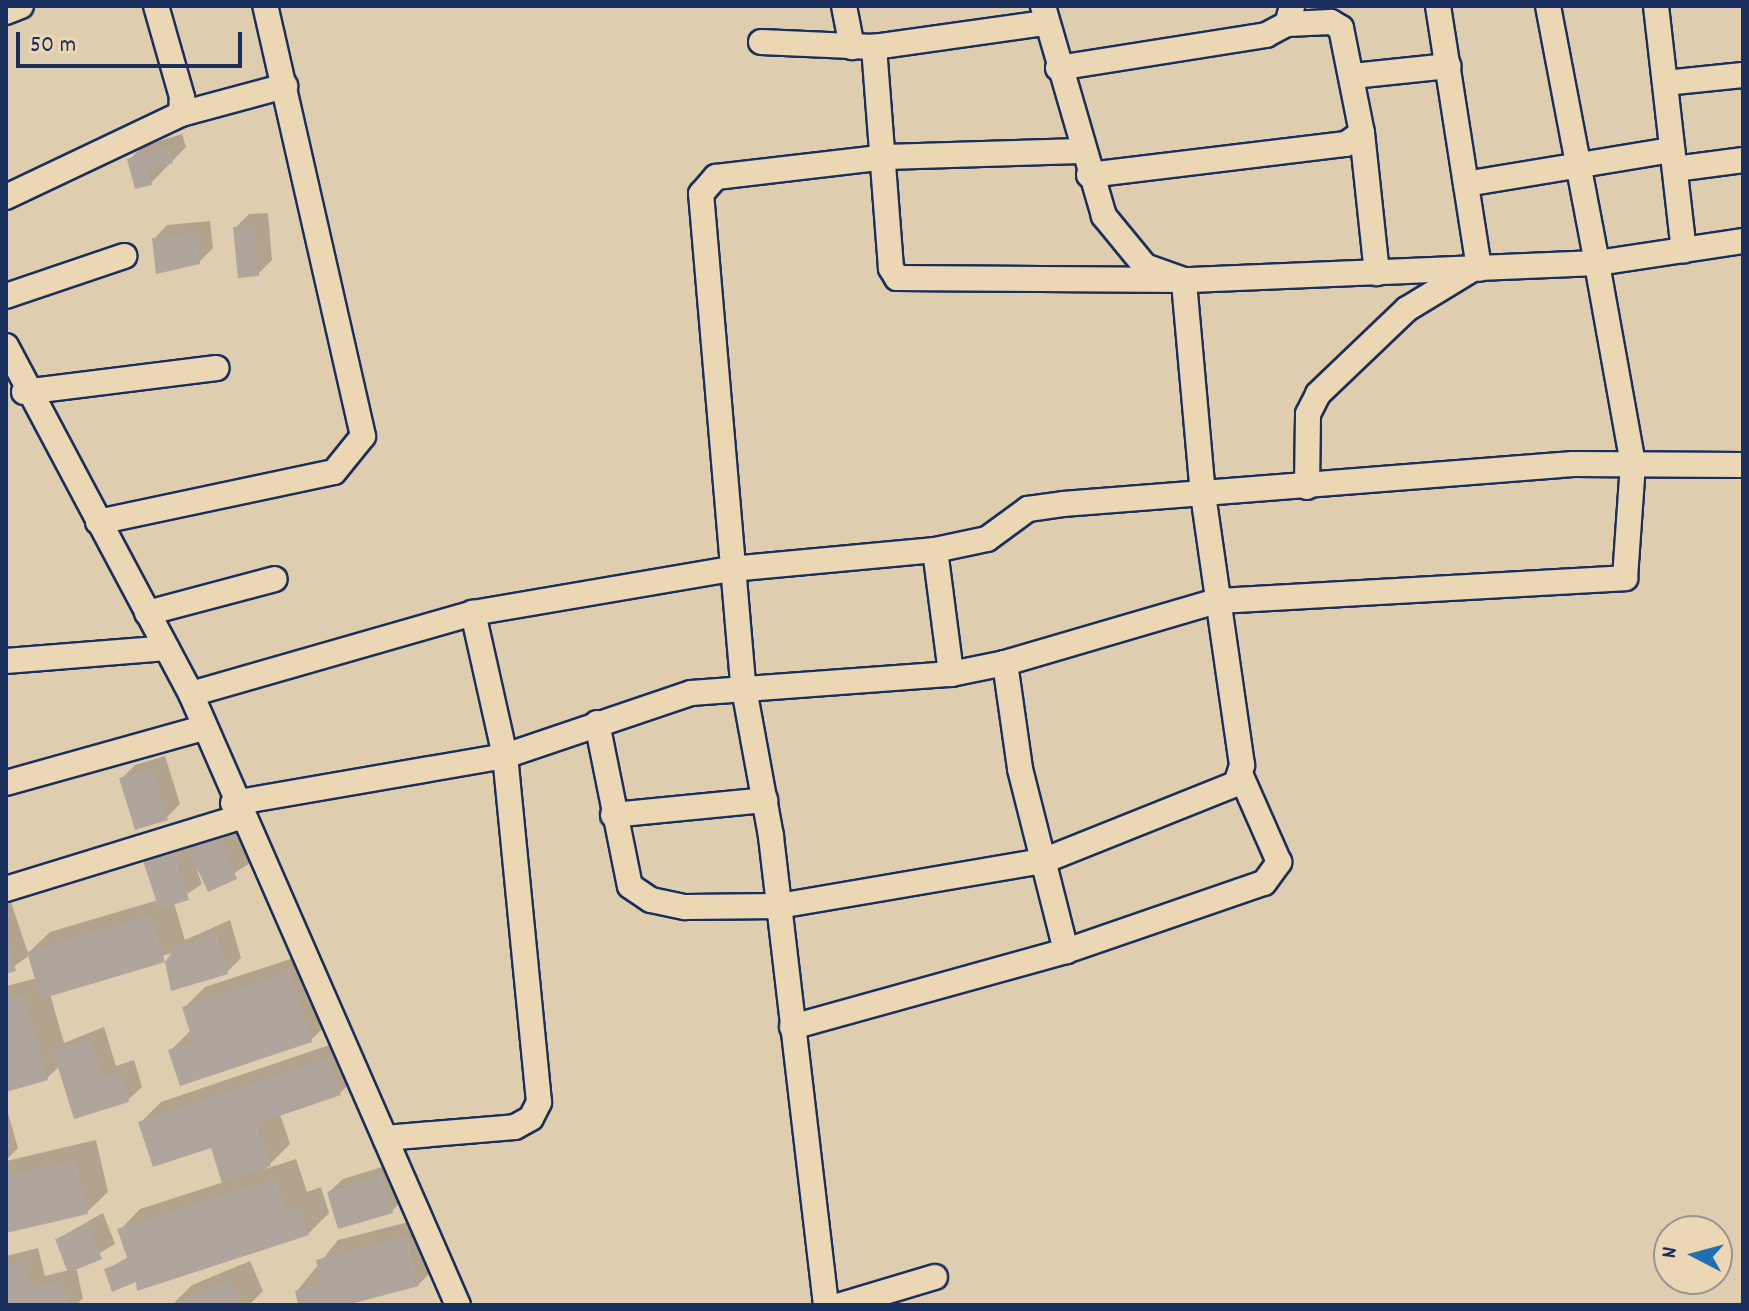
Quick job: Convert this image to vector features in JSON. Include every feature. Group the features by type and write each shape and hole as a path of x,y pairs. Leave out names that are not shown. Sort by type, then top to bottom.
{"street":[{"path":"6,12 21,6"},
{"path":"156,6 181,114"},
{"path":"98,522 334,472 363,436 265,6"},
{"path":"844,6 863,47 886,157 891,268 897,278 1184,280 1476,269 1597,263 1743,241"},
{"path":"1438,6 1476,269"},
{"path":"6,889 237,810 505,756 597,723 743,683 951,674 1005,663 1217,601 1625,578 1633,464 1597,263 1575,166 1548,6"},
{"path":"1656,6 1684,250"},
{"path":"761,42 863,47 1044,15 1080,151 1122,246 1145,266 1184,280"},
{"path":"1058,68 1266,35 1290,15 1331,22 1341,28 1362,133 1377,273"},
{"path":"1353,76 1448,66"},
{"path":"1665,83 1743,75"},
{"path":"6,197 181,114 285,86"},
{"path":"1089,175 1346,144 1362,133"},
{"path":"826,1305 765,800 743,683 701,194 716,177 886,157 1080,151"},
{"path":"1466,184 1575,166 1673,160 1743,160"},
{"path":"6,296 124,256"},
{"path":"1307,487 1308,414 1318,394 1407,309 1476,269"},
{"path":"792,1027 1066,951 1276,873 1279,862 1241,776 1203,495 1184,280"},
{"path":"6,346 24,392 191,694 237,810 458,1305"},
{"path":"24,392 217,368"},
{"path":"191,694 473,613 731,569 935,550 987,539 1028,509 1633,464 1743,465"},
{"path":"98,522 349,471"},
{"path":"935,550 951,674"},
{"path":"147,613 275,579"},
{"path":"385,1138 515,1127 531,1118 539,1102 505,756 473,613"},
{"path":"6,661 166,648"},
{"path":"1005,663 1043,861 1066,951"},
{"path":"597,723 613,815 630,886 651,900 779,906 1043,861 1241,776"},
{"path":"6,783 203,728"},
{"path":"613,815 765,800"},
{"path":"841,1305 935,1277"}],"building":[{"path":"169,147 173,163 147,170 152,185 135,189 127,159"},
{"path":"255,226 259,276 238,278 233,227"},
{"path":"197,233 200,264 156,274 152,238"},
{"path":"151,768 168,820 135,830 119,778"},
{"path":"216,830 237,879 208,892 186,843"},
{"path":"173,848 189,900 159,909 142,858"},
{"path":"151,915 165,962 41,999 27,952"},
{"path":"217,933 228,974 171,991 165,962 175,948"},
{"path":"6,937 16,971 6,974"},
{"path":"289,972 312,1042 180,1086 168,1050 193,1042 182,1007"},
{"path":"24,995 48,1080 6,1092 6,1000"},
{"path":"90,1039 103,1078 120,1072 129,1102 74,1119 53,1051"},
{"path":"329,1057 341,1095 256,1124 271,1166 222,1183 211,1148 153,1167 138,1122"},
{"path":"76,1160 88,1214 6,1233 6,1176"},
{"path":"381,1175 393,1213 338,1229 327,1192"},
{"path":"276,1179 286,1211 300,1207 309,1235 137,1291 136,1282 112,1292 104,1269 128,1260 117,1229"},
{"path":"89,1226 102,1259 68,1273 55,1239"},
{"path":"407,1236 419,1286 347,1305 298,1305 295,1291 322,1284 316,1260"},
{"path":"25,1261 31,1288 63,1281 69,1305 6,1305 6,1265"},
{"path":"229,1280 240,1305 170,1305"}]}
